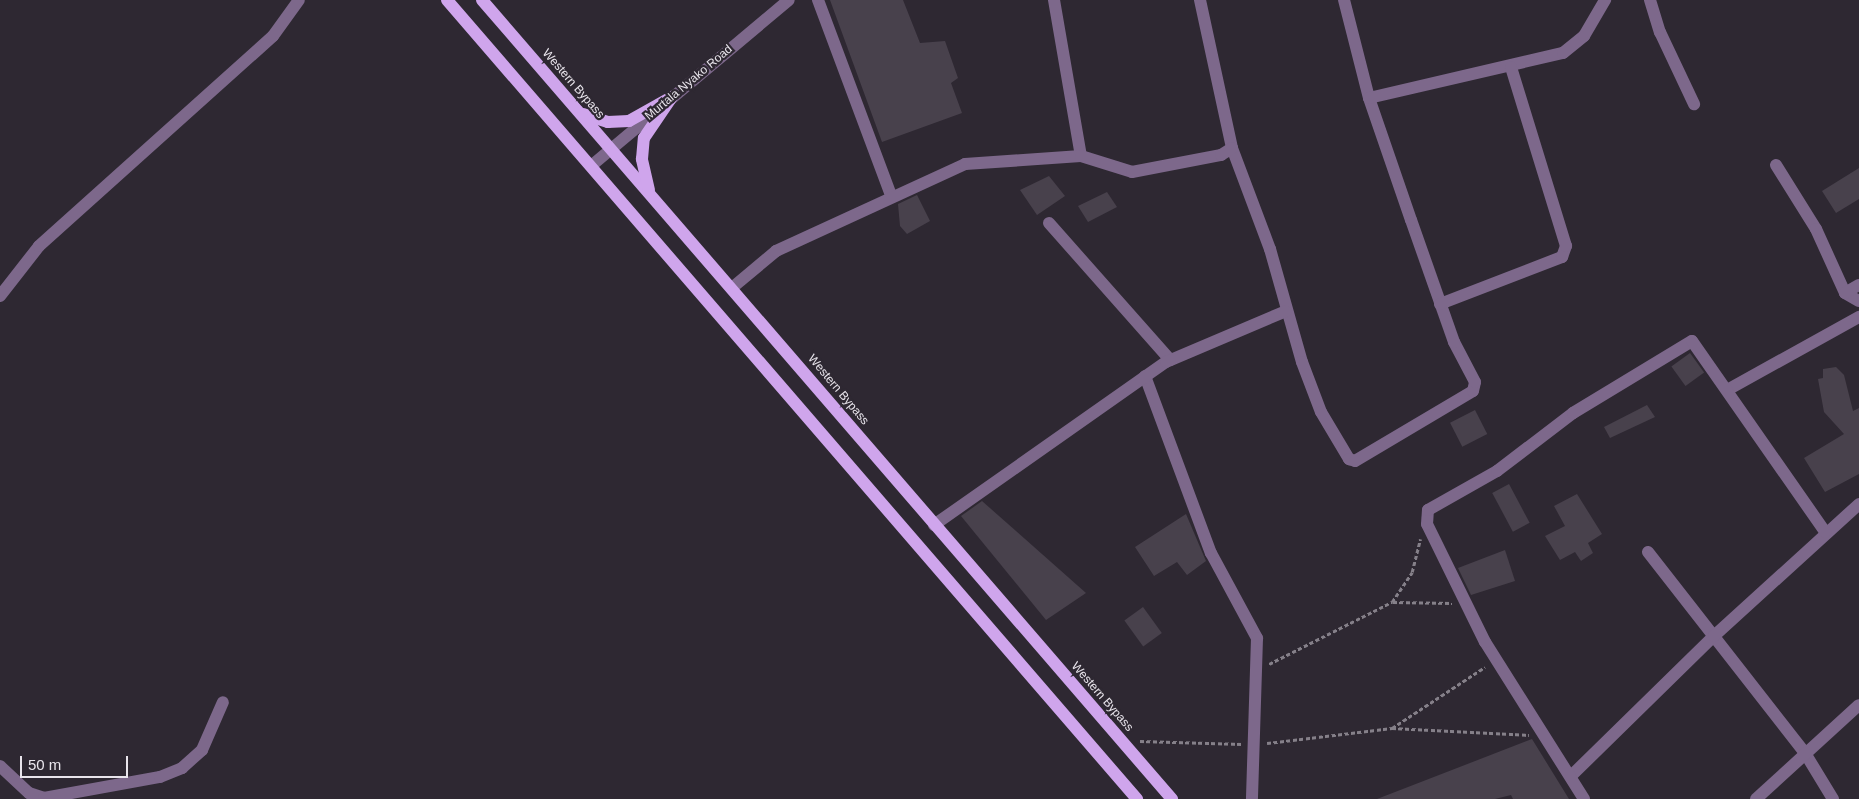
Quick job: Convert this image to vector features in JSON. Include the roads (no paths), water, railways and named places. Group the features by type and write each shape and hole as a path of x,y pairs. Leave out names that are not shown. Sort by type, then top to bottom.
{"main road":[{"path":"448,0 1137,799"},
{"name":"Western Bypass","path":"482,0 733,287 934,525 1172,799"},
{"path":"581,114 608,122 629,121 672,97"},
{"path":"649,192 642,158 644,138 672,97"}],"street":[{"path":"0,296 39,246 273,36 299,0"},
{"name":"Murtala Nyako Road","path":"591,166 789,0"},
{"path":"818,0 891,195"},
{"path":"1054,0 1081,156"},
{"path":"1200,0 1232,148 1270,249 1286,311 1321,412 1349,458 1355,461 1475,387 1440,304 1369,98 1344,0"},
{"path":"1369,98 1501,65 1511,67 1571,49 1584,36 1606,0"},
{"path":"1650,0 1660,32 1694,104"},
{"path":"1440,304 1562,257 1566,246 1511,67"},
{"path":"733,287 776,251 891,195 973,162 1081,156 1132,172 1221,155 1232,148"},
{"path":"1776,165 1816,229 1845,293 1859,301"},
{"path":"1049,223 1170,360"},
{"path":"1845,293 1859,285"},
{"path":"934,525 1170,360 1286,311"},
{"path":"1729,389 1859,317"},
{"path":"1584,799 1497,660 1466,603 1426,516 1434,503 1497,471 1573,413 1683,343 1696,342 1825,532"},
{"path":"1145,376 1211,552 1255,630 1257,670 1252,799"},
{"path":"1571,776 1714,636 1825,532 1859,504"},
{"path":"1648,552 1805,753 1833,799"},
{"path":"0,766 28,792 44,798 160,777 182,768 202,750 223,702"},
{"path":"1756,799 1859,705"}]}
